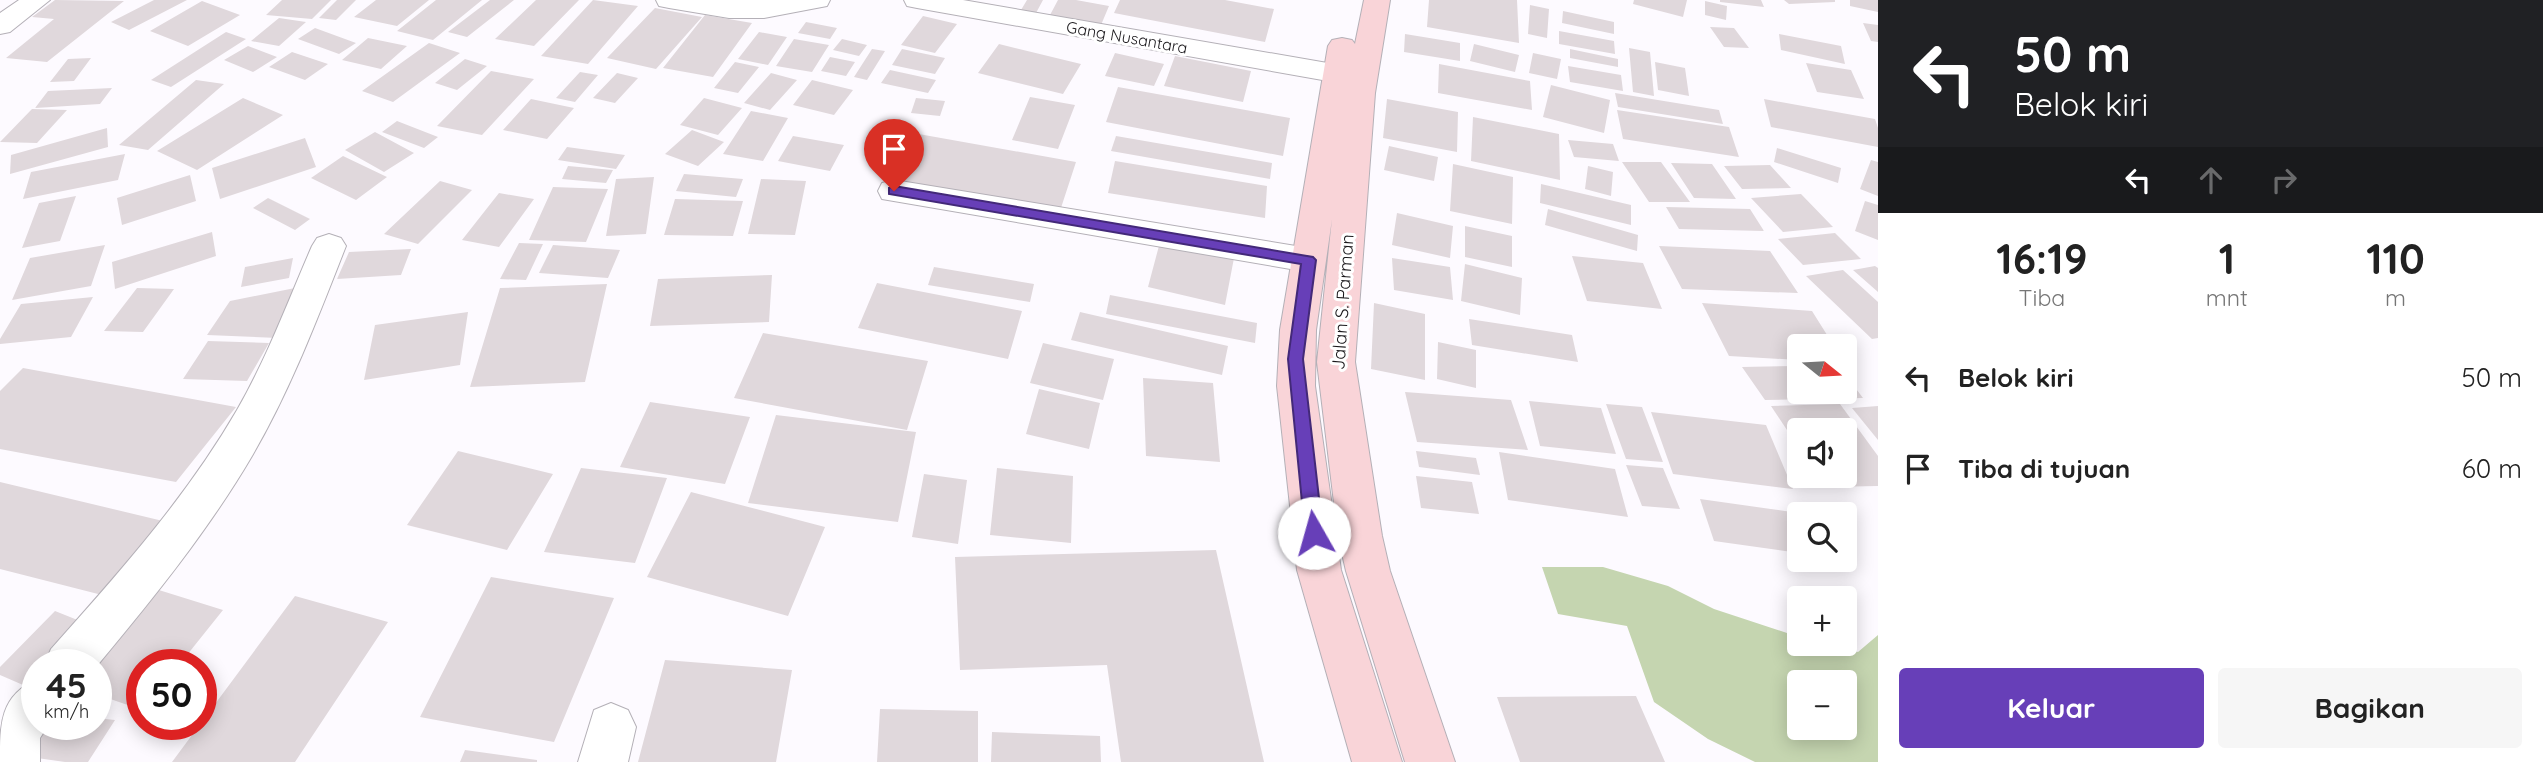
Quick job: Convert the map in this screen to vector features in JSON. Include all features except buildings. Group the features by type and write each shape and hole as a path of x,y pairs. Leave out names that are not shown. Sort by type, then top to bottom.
{"main road":[{"name":"Jalan S. Parman","path":"1351,0 1336,362 1360,536 1368,571 1430,762"},
{"name":"Jalan S. Parman","path":"1377,0 1349,76 1308,260 1296,359 1314,533 1326,592 1377,762"}],"street":[{"path":"0,26 37,0"},
{"path":"669,0 729,10 764,10 817,0"},
{"name":"Gang Nusantara","path":"917,0 1349,76"},
{"path":"894,191 1308,260"},
{"path":"82,649 126,597 198,503 238,443 275,373 329,246"},
{"path":"15,762 12,747 21,722"}],"green space":[{"path":"1542,567 1603,567 1668,586 1714,609 1787,633 1787,656 1857,656 1857,652 1878,635 1878,762 1755,762 1708,739 1654,702 1627,626 1558,614"}],"route":[{"path":"894,191 1308,260 1298,330 1296,386 1314,533"}]}
